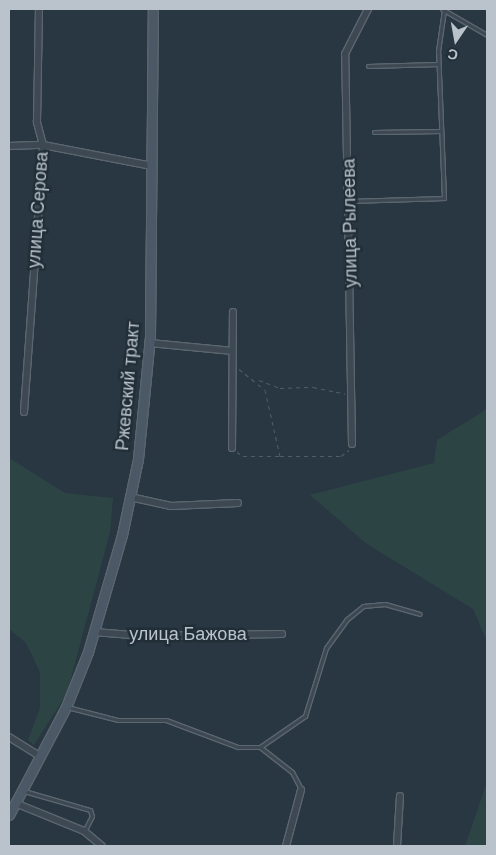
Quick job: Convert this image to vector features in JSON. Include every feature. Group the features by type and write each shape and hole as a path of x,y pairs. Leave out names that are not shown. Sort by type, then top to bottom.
{"main road":[{"name":"Ржевский тракт","path":"9,814 38,755 66,706 94,632 130,497 145,415 150,343 153,9"}],"street":[{"name":"улица Серова","path":"24,412 43,145 37,122 39,9"},
{"name":"улица Рылеева","path":"352,444 350,201 345,54 368,9"},
{"path":"9,146 43,145 152,166"},
{"path":"232,448 233,312"},
{"path":"150,343 233,351"},
{"path":"130,497 171,506 238,503"},
{"name":"улица Бажова","path":"94,632 144,636 282,634"},
{"path":"9,738 38,755"},
{"path":"286,846 301,790"},
{"path":"397,846 400,796"},
{"path":"15,803 84,831 102,846"}],"lane":[{"path":"350,201 444,198 438,64 443,9 487,35"},
{"path":"368,66 438,64"},
{"path":"374,132 441,131"},
{"path":"66,706 118,720 166,720 238,748 260,747 305,716 326,648 346,620 363,606 385,604 420,614"},
{"path":"260,747 292,772 301,790"},
{"path":"21,790 90,810 92,816 84,831"}],"path":[{"path":"233,363 256,379 280,388 336,390 352,397"},
{"path":"256,379 265,390 280,456"},
{"path":"232,448 243,456 341,456 352,444"}],"green space":[{"path":"487,409 487,641 473,609 367,544 310,495 434,463 437,440"},
{"path":"9,458 65,493 113,498 110,532 67,693 34,745 28,740 40,708 40,672 26,643 9,629"},
{"path":"487,782 487,846 465,846"}]}
